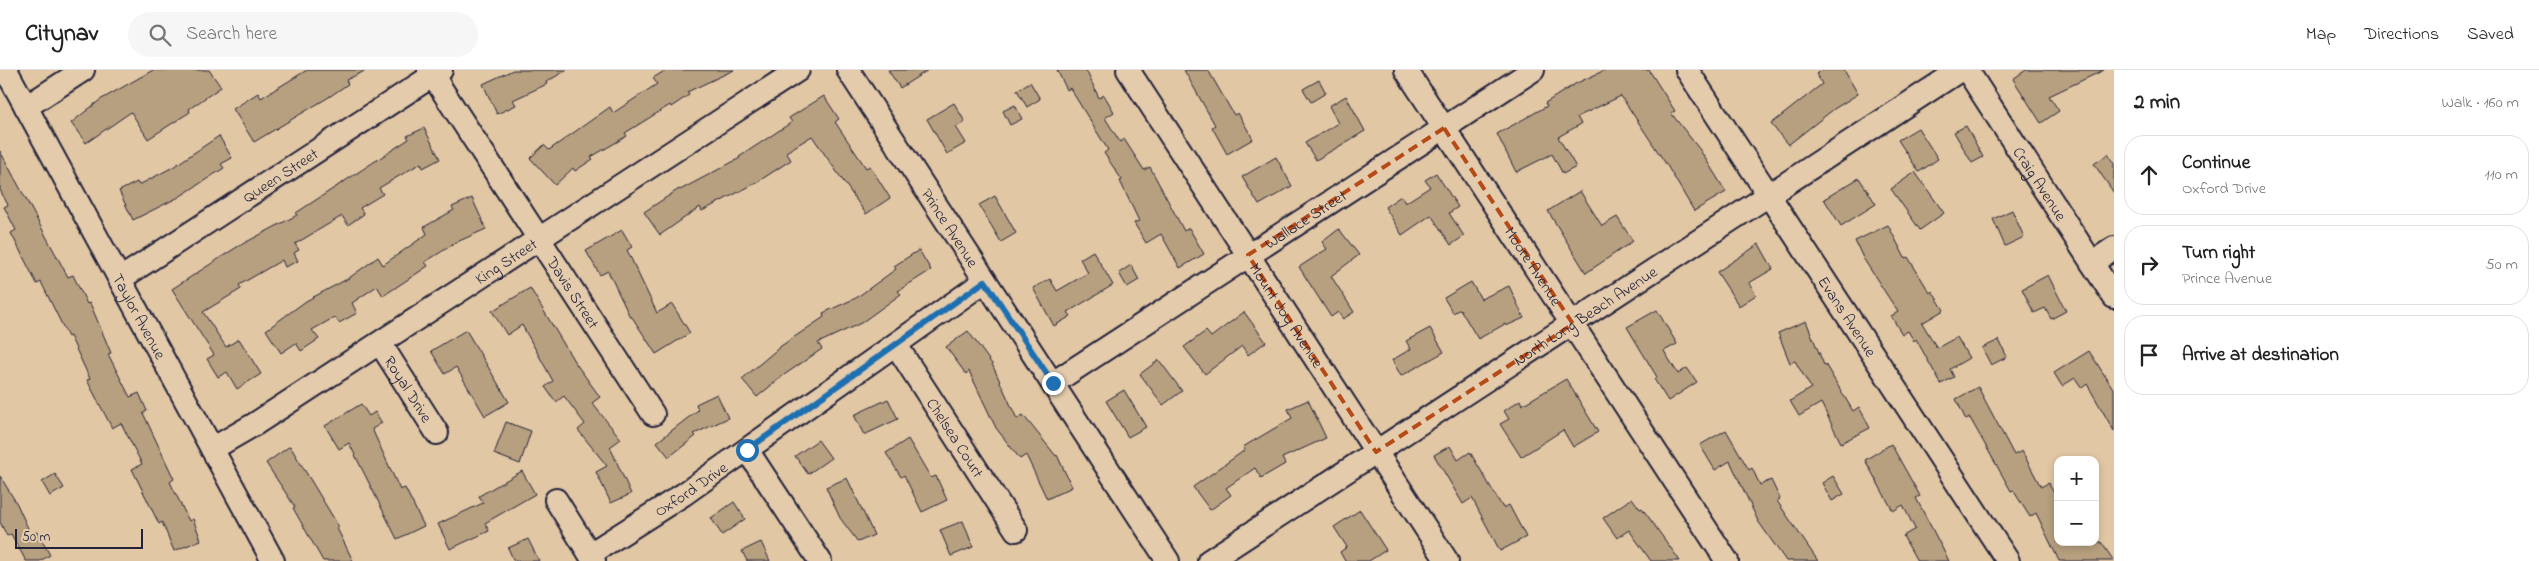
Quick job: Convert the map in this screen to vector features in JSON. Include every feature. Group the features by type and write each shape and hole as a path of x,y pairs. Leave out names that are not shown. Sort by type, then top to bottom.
{"street":[{"name":"Taylor Avenue","path":"6,70 274,561"},
{"path":"26,107 83,70"},
{"name":"King Street","path":"212,449 380,343 798,70"},
{"name":"Prince Avenue","path":"848,70 1168,561"},
{"name":"Mount Joy Avenue","path":"1128,70 1446,561"},
{"name":"Moore Avenue","path":"1406,70 1727,561"},
{"name":"Wallace Street","path":"1053,383 1533,70"},
{"name":"Evans Avenue","path":"1687,70 2008,561"},
{"name":"North Long Beach Avenue","path":"1209,561 1960,70"},
{"name":"Craig Avenue","path":"1967,70 2114,297"},
{"name":"Davis Street","path":"434,72 539,239 653,414"},
{"name":"Queen Street","path":"120,278 434,72"},
{"path":"2092,263 2114,248"},
{"name":"Oxford Drive","path":"592,558 985,281"},
{"name":"Royal Drive","path":"380,343 437,434"},
{"name":"Chelsea Court","path":"896,345 1016,530"},
{"path":"747,450 820,561"},
{"path":"556,500 592,558"}],"highlighted area":[{"path":"1444,128 1573,324 1376,452 1248,255"}],"building":[{"path":"153,70 209,70 221,87 189,109 190,112 148,139 131,112 86,143 71,123 100,100"},
{"path":"307,70 367,70 346,80 348,84 329,97 254,142 233,109 258,93 261,98"},
{"path":"513,70 567,70 546,82 547,84 513,100 516,105 497,114 483,84"},
{"path":"666,70 734,70 687,92 689,95 625,133 627,136 591,157 593,159 575,171 573,168 555,185 530,158 544,145 549,150 610,107 613,113 657,84 653,78"},
{"path":"888,70 928,70 900,88"},
{"path":"1057,70 1086,70 1099,98 1104,95 1114,112 1105,118 1120,142 1124,139 1144,170 1150,167 1184,231 1189,228 1204,254 1180,268 1161,234 1146,243 1134,223 1139,221 1120,181 1122,180 1104,153 1108,150 1070,88 1067,90"},
{"path":"1184,70 1208,70 1234,115 1238,113 1253,139 1227,154 1212,127 1215,125"},
{"path":"1605,70 1649,70 1675,111 1671,113 1700,150 1726,192 1694,211 1668,167 1621,96 1577,117 1581,124 1558,137 1576,167 1563,174 1552,154 1516,172 1497,134 1547,106 1545,103 1575,84"},
{"path":"1823,70 1844,70 1858,94 1834,109 1788,145 1771,124 1822,84 1816,74"},
{"path":"2026,70 2104,70 2049,96 2059,111 2041,123 2013,79"},
{"path":"1319,80 1326,93 1311,102 1303,89"},
{"path":"1030,82 1040,99 1027,107 1017,90"},
{"path":"824,96 839,119 835,122 866,168 870,166 890,198 866,214 812,136 786,152 791,160 756,183 702,211 700,207 660,235 644,212 679,189 740,158 792,122 789,118"},
{"path":"1346,96 1365,131 1316,160 1305,143 1338,123 1329,106"},
{"path":"954,103 965,122 956,127 966,143 947,154 927,119"},
{"path":"1015,105 1022,119 1010,125 1003,111"},
{"path":"1966,126 1983,157 1972,163 1954,132"},
{"path":"424,128 440,159 423,168 421,163 379,188 383,194 360,208 364,214 348,225 342,216 295,244 299,250 294,253 298,261 285,267 282,260 239,285 241,289 203,312 226,347 239,339 261,374 237,389 227,372 218,377 207,359 214,355 172,289 237,247 297,215 296,213 409,139 407,136"},
{"path":"1918,128 1938,159 1919,172 1898,140"},
{"path":"219,136 232,158 221,164 224,168 179,197 133,220 119,191 137,182 139,185 173,167"},
{"path":"0,151 68,277 73,275 87,304 90,303 111,353 108,354 130,397 139,393 147,411 143,413 174,479 170,482 189,521 193,519 201,540 174,551 162,522 159,524 132,469 142,464 121,423 112,428 87,380 90,379 70,336 68,337 41,282 37,284 11,233 16,230 4,207 8,205 0,190"},
{"path":"2108,154 2114,164 2114,193 2094,164"},
{"path":"1276,157 1292,186 1259,205 1242,177"},
{"path":"1915,172 1944,213 1920,230 1891,189"},
{"path":"1436,173 1458,207 1449,213 1464,236 1451,245 1431,215 1402,235 1385,207 1401,196 1405,203 1430,187 1425,180"},
{"path":"1859,178 1876,204 1841,226 1824,199"},
{"path":"1580,191 1602,226 1617,217 1633,241 1586,273 1548,211"},
{"path":"995,196 1016,233 1001,242 979,205"},
{"path":"472,198 486,229 457,242 425,262 428,266 383,296 377,286 352,303 357,313 339,323 335,317 312,330 319,339 301,351 296,343 281,353 266,330 306,301 349,278 378,257 383,265 427,234 424,227 454,210 452,207"},
{"path":"2012,210 2024,237 2005,246 1993,219"},
{"path":"1888,225 1905,258 1908,257 1930,293 1932,291 1944,310 1922,323 1937,348 1957,337 1969,358 1950,369 1954,377 1941,384 1916,339 1914,341 1908,331 1902,334 1891,316 1898,312 1863,258 1855,241"},
{"path":"1339,229 1359,255 1331,276 1354,312 1343,319 1338,312 1331,317 1299,267 1327,249 1322,242"},
{"path":"622,230 632,247 627,250 657,313 672,304 690,333 656,354 632,317 630,317 608,271 600,275 586,251"},
{"path":"1759,244 1773,269 1749,283 1756,295 1739,306 1717,272"},
{"path":"919,250 931,270 898,291 901,294 861,323 818,343 822,349 784,375 757,397 742,379 781,346 824,317 823,313 856,298 896,269 894,266"},
{"path":"1093,251 1113,285 1068,312 1071,316 1054,326 1033,288 1050,279 1057,291 1088,273 1080,259"},
{"path":"1131,265 1139,280 1127,287 1119,273"},
{"path":"2048,275 2066,311 2051,319 2045,308 2034,313 2022,289"},
{"path":"1471,282 1481,299 1509,286 1524,318 1506,326 1505,324 1478,339 1460,309 1453,313 1444,298"},
{"path":"530,288 574,361 600,397 592,403 621,439 610,447 631,494 611,503 596,472 607,466 578,430 585,424 564,396 556,402 545,387 553,381 522,325 507,335 492,311"},
{"path":"1657,310 1677,344 1664,351 1678,374 1687,368 1697,382 1668,401 1654,379 1657,377 1627,327"},
{"path":"1244,312 1266,342 1248,355 1242,346 1205,374 1184,347 1206,331 1211,337"},
{"path":"1806,321 1824,365 1853,411 1859,407 1870,428 1841,443 1821,403 1799,416 1790,401 1811,388 1795,361 1790,363 1778,333"},
{"path":"1430,328 1444,352 1401,376 1392,360 1411,349 1406,341"},
{"path":"466,330 509,402 485,416 456,367 445,374 431,351"},
{"path":"968,331 992,364 1017,419 1023,415 1057,455 1072,487 1047,499 1026,455 1020,459 996,428 969,371 966,374 946,347"},
{"path":"1999,340 2007,357 1991,365 1982,348"},
{"path":"2089,351 2114,390 2114,431 2087,384 2082,388 2075,378 2062,386 2054,373"},
{"path":"1159,360 1182,391 1163,405 1140,374"},
{"path":"1566,379 1598,432 1573,447 1563,430 1521,457 1500,424 1509,419 1504,411 1520,400 1522,405"},
{"path":"1978,387 2014,455 2022,451 2041,487 2048,483 2054,493 2054,546 2099,546 2099,542 2101,542 2114,561 2059,561 2036,513 2030,517 2013,490 2011,491 1970,418 1966,420 1956,399"},
{"path":"1124,390 1146,427 1128,437 1106,401"},
{"path":"717,394 728,418 694,434 696,436 669,457 657,442 698,410 696,404"},
{"path":"888,399 898,419 864,435 854,415"},
{"path":"1308,400 1326,438 1282,458 1285,464 1261,478 1255,468 1226,488 1231,495 1210,510 1193,487 1245,450 1243,447 1292,418 1288,409"},
{"path":"361,404 369,416 375,412 382,423 372,429 400,490 405,488 424,526 397,539 349,443 339,449 325,426"},
{"path":"506,422 531,431 520,464 494,454"},
{"path":"1726,430 1749,470 1752,468 1760,485 1771,480 1780,499 1777,501 1818,561 1786,561 1758,521 1730,461 1715,470 1700,445"},
{"path":"908,439 931,478 936,476 947,500 922,512 904,475 901,477 886,453"},
{"path":"818,440 831,458 808,474 795,456"},
{"path":"1891,444 1920,496 1916,498 1949,561 1917,561 1903,536 1915,529 1903,505 1893,511 1865,460"},
{"path":"290,446 339,527 337,528 353,561 323,561 293,508 295,507 266,463"},
{"path":"1450,446 1458,460 1470,452 1503,508 1509,505 1526,537 1500,551 1472,498 1463,504 1434,455"},
{"path":"522,471 535,494 485,523 489,531 450,549 438,524 483,503 479,496"},
{"path":"55,474 64,488 50,496 42,482"},
{"path":"0,476 17,504 31,535 37,532 50,555 40,561 26,561 11,534 7,536 0,522"},
{"path":"1833,476 1844,494 1832,501 1822,483"},
{"path":"847,478 874,535 858,542 840,518 826,487"},
{"path":"1632,498 1640,509 1642,508 1680,561 1651,561 1629,530 1617,538 1603,518"},
{"path":"734,502 745,519 722,535 711,518"},
{"path":"1360,510 1386,550 1369,561 1345,561 1340,552 1347,547 1334,527"},
{"path":"963,521 973,547 951,556 940,530"},
{"path":"528,539 539,561 514,561 508,548"},
{"path":"761,542 770,561 747,561 742,551"}],"route":[{"path":"747,450 985,281 1053,383"}]}
